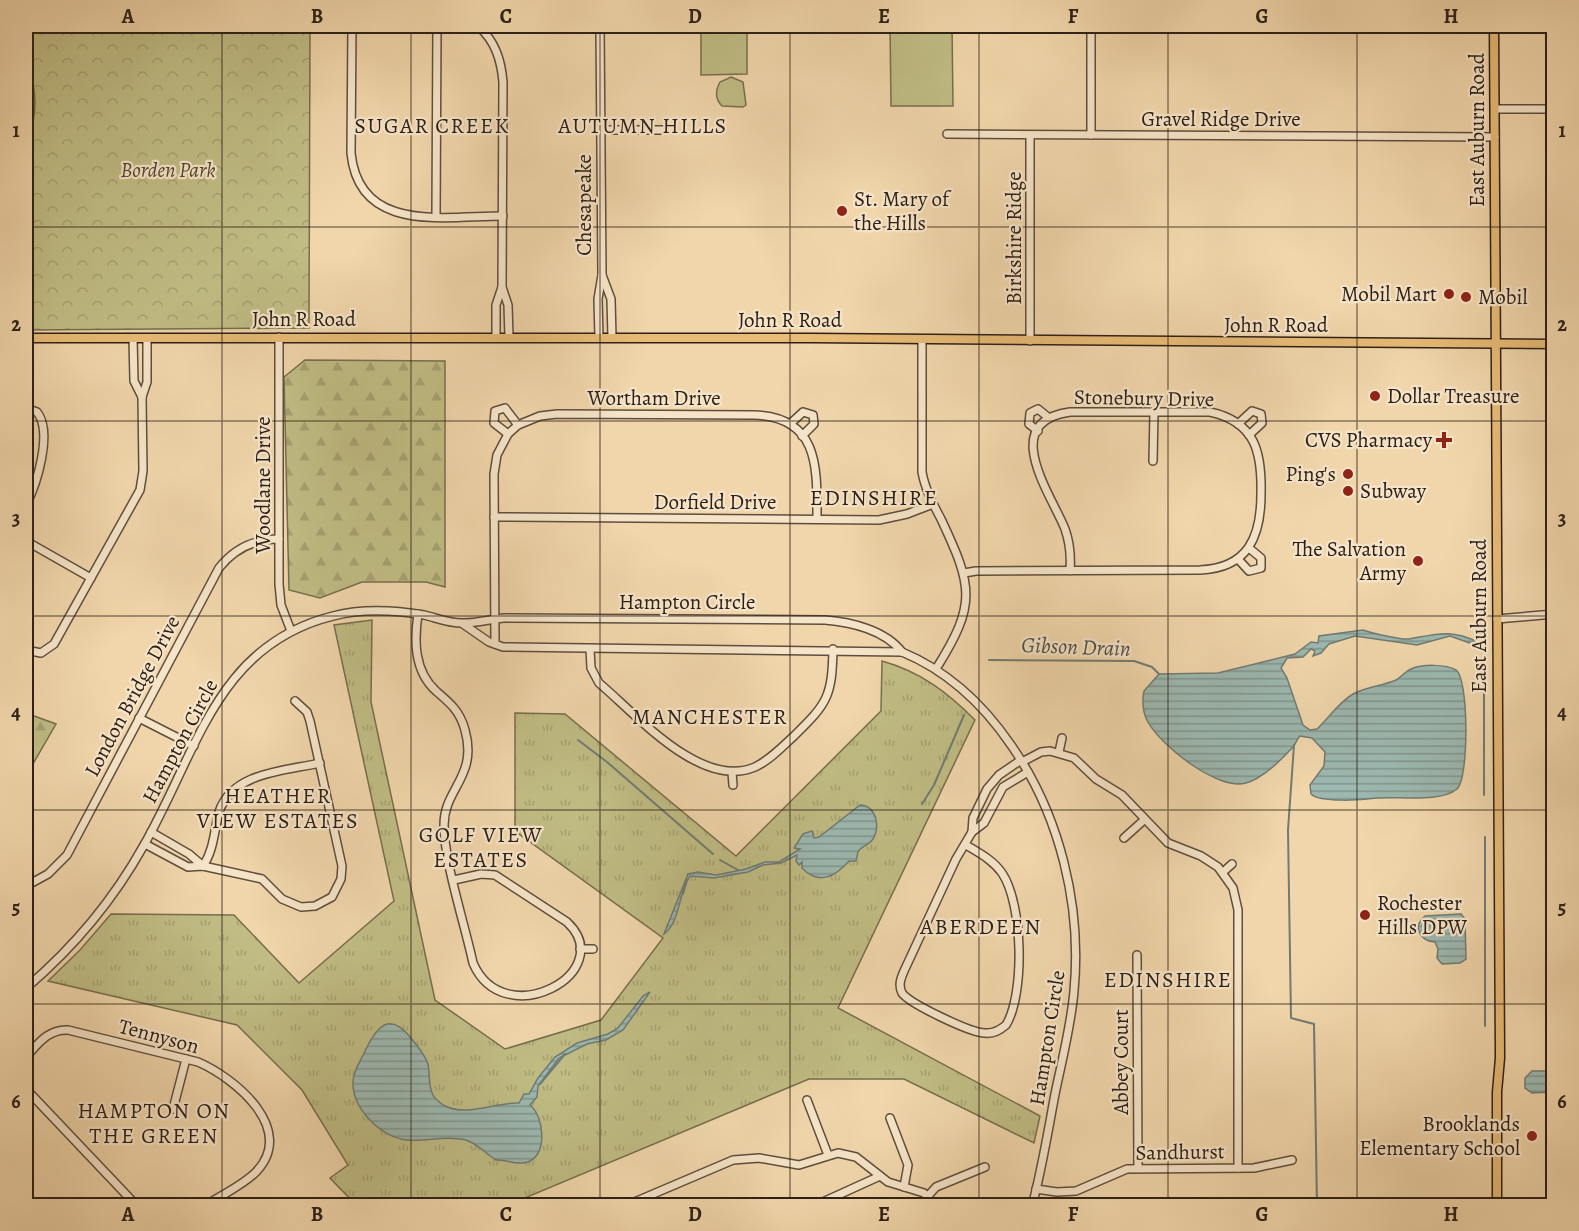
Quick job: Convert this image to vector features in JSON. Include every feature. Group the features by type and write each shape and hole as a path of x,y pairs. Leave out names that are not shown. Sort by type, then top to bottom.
{"main road":[{"name":"East Auburn Road","path":"1494,26 1500,1058 1497,1092 1497,1206"},
{"name":"John R Road","path":"26,338 509,337 1554,344"}],"street":[{"path":"352,26 351,153 357,180 365,192 384,208 401,214 502,216"},
{"path":"436,216 437,26"},
{"path":"478,26 495,46 502,73 502,287 496,305 496,337"},
{"name":"Chesapeake","path":"599,338 598,299 602,275 600,26"},
{"path":"1091,26 1091,135"},
{"path":"1494,109 1554,109"},
{"path":"600,130 669,130"},
{"name":"Gravel Ridge Drive","path":"947,134 1495,137"},
{"name":"Birkshire Ridge","path":"1030,135 1030,341"},
{"name":"Chesapeake","path":"602,275 611,299 612,338"},
{"path":"502,287 508,305 509,337"},
{"name":"Woodlane Drive","path":"279,337 279,596 291,631"},
{"path":"133,338 134,381 142,398"},
{"path":"26,650 41,653 54,644 140,490 143,471 142,398 147,382 147,338"},
{"path":"922,339 921,457 924,482 964,573 966,603 962,623 936,669"},
{"path":"26,408 37,412 40,416 42,432 39,476 26,505"},
{"path":"508,434 494,423 495,411 502,408 508,410 518,425"},
{"name":"Stonebury Drive","path":"1038,431 1028,421 1030,413 1038,410 1049,418"},
{"name":"Stonebury Drive","path":"964,573 975,571 1070,571 1207,570 1238,559 1249,548 1260,522 1261,471 1257,448 1249,435 1238,424 1210,412 1070,411 1049,418 1038,431 1032,457 1065,530 1070,548 1070,571"},
{"name":"Stonebury Drive","path":"1238,424 1252,411 1262,414 1262,423 1249,435"},
{"path":"1153,461 1154,412"},
{"path":"790,424 799,414 811,413 814,424 802,436"},
{"name":"Wortham Drive","path":"495,644 495,464 508,434 518,425 540,416 557,414 760,415 790,424 802,436 816,464 817,519"},
{"name":"Dorfield Drive","path":"494,518 888,519 933,504"},
{"name":"London Bridge Drive","path":"26,886 48,874 67,855 219,568 240,549 260,541 279,539"},
{"path":"26,543 91,578"},
{"path":"1238,559 1250,571 1261,568 1261,558 1249,548"},
{"name":"Hampton Circle","path":"26,988 93,920 145,844 215,703 236,675 264,648 291,631 314,621 357,612 418,614 463,624 504,647 902,651"},
{"path":"418,614 416,644 422,673 431,686 454,706 466,735 466,769 448,804 444,819 454,880 474,963 486,982 496,989 522,997 549,990 574,971 580,949 576,932 567,922 503,878 481,874 454,880"},
{"path":"1497,619 1554,614"},
{"name":"Hampton Circle","path":"463,624 494,619 833,620 875,632 893,641 902,651 936,669 962,688 984,710 1022,761 1049,816 1063,858 1073,908 1076,953 1072,1008 1032,1206"},
{"path":"590,649 591,668 599,683 684,755 712,770 732,772 753,768 766,760 819,710 831,689 833,649"},
{"path":"145,844 188,867 202,866 262,879 282,899 301,907 315,906 332,897 342,879 342,866 310,721 307,712 295,701"},
{"path":"139,718 194,746"},
{"path":"1059,752 1062,738"},
{"path":"966,845 1000,871 1008,885 1014,909 1018,954 1015,1003 1006,1025 992,1033 969,1029 913,1002 903,994 900,986 904,970 956,859 972,832 973,818 987,789 999,775 1041,752 1059,752 1074,758 1096,779 1122,795 1168,843 1206,858 1223,872 1233,888 1238,910 1238,1168"},
{"path":"202,866 211,850 222,805 238,786 251,779 320,764"},
{"path":"732,772 733,785"},
{"path":"972,832 984,823 997,795 1007,783 1028,772"},
{"path":"987,789 997,795"},
{"path":"1124,838 1144,820"},
{"path":"151,832 189,854 202,866"},
{"path":"1223,872 1232,864"},
{"path":"580,949 594,949"},
{"name":"Abbey Court","path":"1137,955 1138,1168"},
{"path":"26,972 34,981"},
{"name":"Tennyson","path":"26,1058 45,1037 63,1030 186,1059 214,1070 245,1093 263,1116 268,1132 266,1153 255,1172 205,1206"},
{"path":"173,1109 186,1059"},
{"path":"26,1089 137,1206"},
{"path":"807,1100 828,1155"},
{"path":"890,1118 908,1165 904,1187"},
{"path":"625,1206 742,1158 759,1158 799,1165 828,1155 852,1155 880,1176 928,1196 936,1206"},
{"name":"Sandhurst","path":"1036,1189 1068,1192 1083,1189 1116,1172 1138,1168 1254,1168 1292,1160"},
{"path":"928,1196 936,1187 985,1167"},
{"path":"814,1206 880,1176"}],"green space":[{"name":"Borden Park","path":"26,26 310,26 309,328 26,330"},
{"path":"701,26 747,26 747,74 701,75"},
{"path":"890,26 952,26 953,106 891,106"},
{"path":"26,63 33,83 35,103 33,123 26,142"},
{"path":"731,77 743,82 746,105 743,107 722,106 718,101 717,92 720,82"},
{"path":"305,360 445,361 445,587 426,582 362,582 320,598 289,590 284,377"},
{"path":"372,620 371,702 435,1000 505,1049 601,1020 663,938 515,831 515,713 565,714 736,856 881,711 882,661 921,677 944,692 975,720 838,1008 1040,1116 1034,1143 904,1079 809,1079 508,1205 356,1205 330,1178 348,1165 302,1090 237,1025 48,981 80,950 111,914 234,915 299,983 394,901 334,625"},
{"path":"26,713 56,724 26,776"}],"water":[{"path":"1363,630 1405,639 1452,634 1478,642 1478,646 1450,636 1417,645 1355,636 1329,644 1321,653 1313,656 1315,651 1311,649 1303,657 1287,658 1281,668 1287,678 1303,725 1310,730 1317,729 1338,706 1353,694 1396,680 1411,669 1434,665 1456,670 1463,691 1466,729 1461,781 1457,789 1450,793 1419,798 1352,800 1316,797 1311,794 1310,785 1324,766 1325,752 1312,738 1300,736 1278,763 1265,773 1252,781 1234,784 1206,774 1177,754 1155,732 1146,718 1143,707 1144,691 1159,674 1218,673 1295,654 1311,642 1318,643 1319,636"},
{"path":"860,805 866,806 873,813 876,818 876,829 873,839 858,852 856,861 849,861 833,875 821,878 815,877 802,868 802,862 799,865 796,861 797,855 781,863 763,865 748,872 714,878 690,876 683,890 674,922 664,934 688,874 698,872 716,875 746,869 765,862 779,862 800,849 794,848 803,834 812,831 814,838 819,837"},
{"path":"1461,914 1465,919 1466,959 1460,963 1442,964 1437,958 1438,949 1435,942 1422,936 1418,928 1419,924 1425,916"},
{"path":"650,992 623,1030 606,1040 587,1044 559,1058 538,1086 537,1097 530,1105 535,1110 541,1126 541,1144 539,1152 528,1162 496,1160 466,1140 397,1138 370,1120 357,1102 354,1092 354,1073 375,1034 385,1025 397,1025 404,1030 422,1053 428,1064 430,1088 436,1099 452,1109 471,1110 519,1103 524,1094 529,1094 538,1078 555,1057 577,1043 608,1034 618,1028 643,996"},
{"path":"1532,1071 1553,1071 1553,1092 1532,1093 1525,1088 1525,1078"}],"waterway":[{"name":"Gibson Drain","path":"989,660 1134,661 1152,667 1159,674"},
{"path":"1484,672 1484,795"},
{"name":"Gibson Drain","path":"922,804 934,785 964,715"},
{"path":"578,740 607,762 713,854"},
{"path":"1294,745 1288,830 1291,1018 1314,1024 1317,1206"},
{"path":"1485,837 1485,1026"},
{"path":"720,860 738,870"},
{"name":"Gibson Drain","path":"683,894 687,880"},
{"name":"Gibson Drain","path":"540,1084 565,1054"}],"place":[{"name":"St. Mary of the Hills","path":"842,211"},
{"name":"Mobil Mart","path":"1449,294"},
{"name":"Mobil","path":"1466,297"},
{"name":"Dollar Treasure","path":"1375,396"},
{"name":"CVS Pharmacy","path":"1444,440"},
{"name":"Ping's","path":"1348,474"},
{"name":"Subway","path":"1348,491"},
{"name":"The Salvation Army","path":"1418,561"},
{"name":"Rochester Hills DPW","path":"1365,915"},
{"name":"Brooklands Elementary School","path":"1532,1136"}],"district":[{"name":"SUGAR CREEK","path":"432,126"},
{"name":"AUTUMN HILLS","path":"643,126"},
{"name":"EDINSHIRE","path":"874,498"},
{"name":"MANCHESTER","path":"710,717"},
{"name":"HEATHER VIEW ESTATES","path":"278,808"},
{"name":"GOLF VIEW ESTATES","path":"481,848"},
{"name":"ABERDEEN","path":"981,927"},
{"name":"EDINSHIRE","path":"1168,980"},
{"name":"HAMPTON ON THE GREEN","path":"154,1124"}]}
